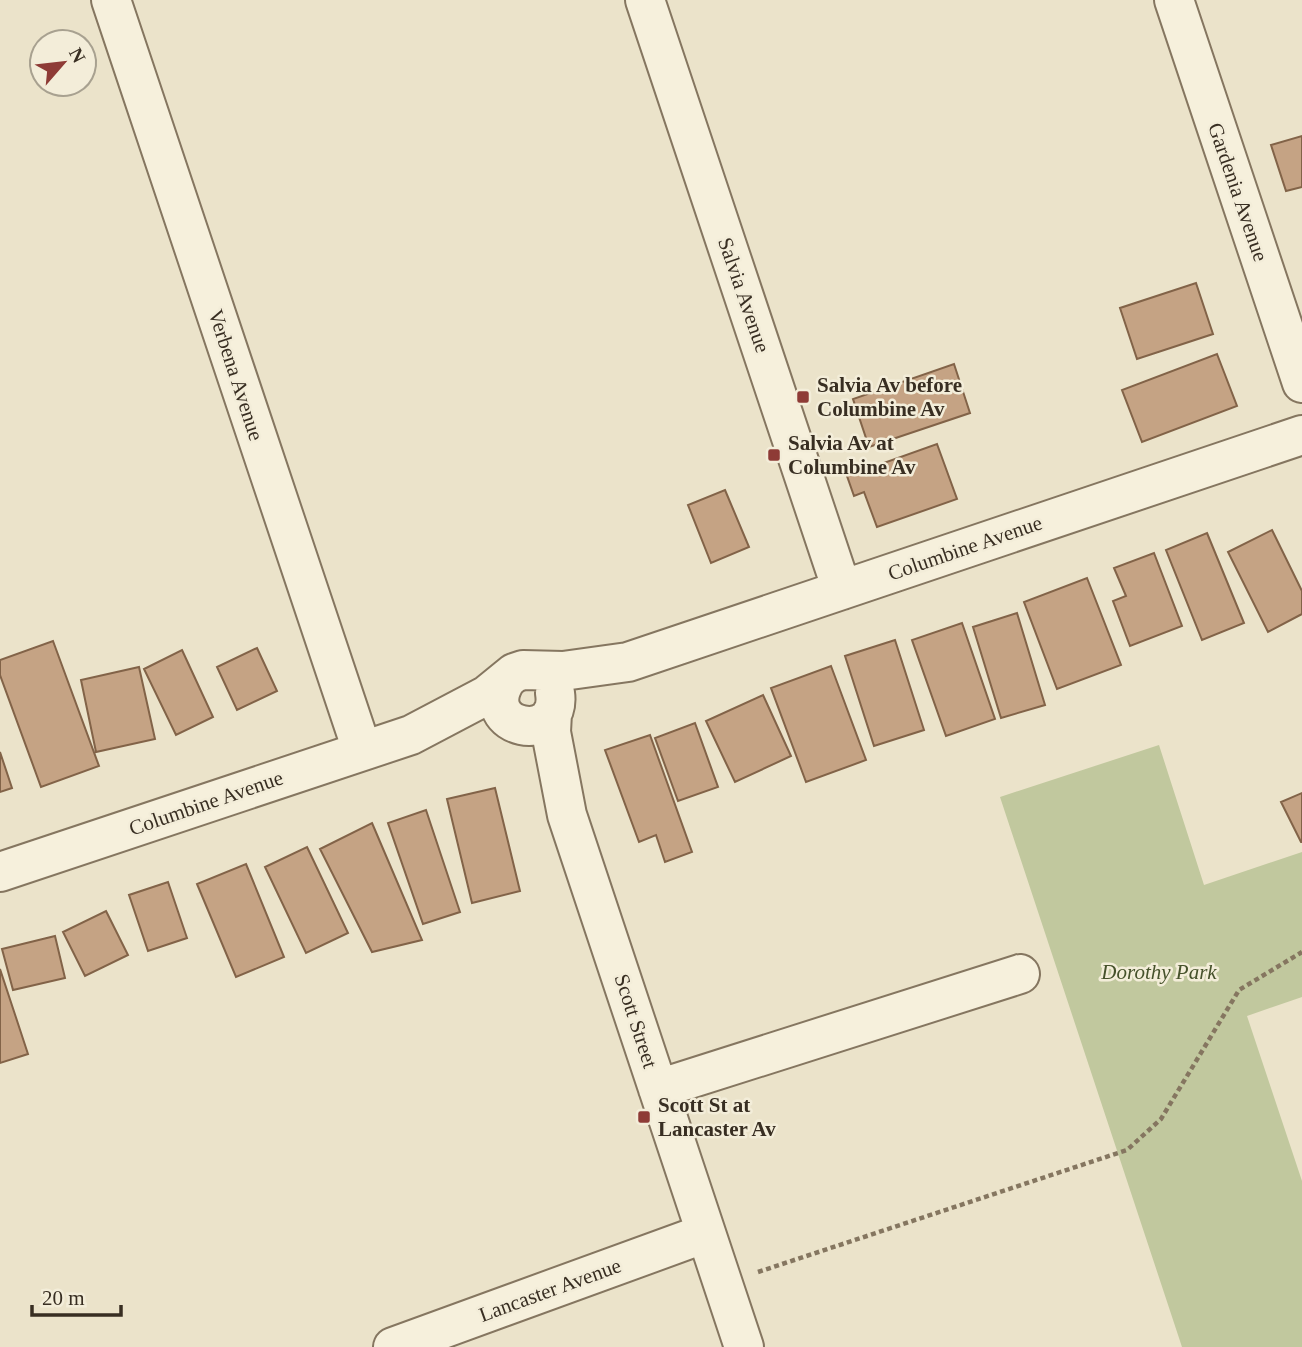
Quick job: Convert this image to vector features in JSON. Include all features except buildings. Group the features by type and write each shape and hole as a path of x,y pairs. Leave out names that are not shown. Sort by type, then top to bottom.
{"street":[{"name":"Verbena Avenue","path":"111,0 362,750"},
{"name":"Salvia Avenue","path":"645,0 842,590"},
{"name":"Gardenia Avenue","path":"1174,0 1302,383"},
{"name":"Columbine Avenue","path":"411,735 470,705 520,675 628,662 1302,435"},
{"name":"Columbine Avenue","path":"553,710 598,684 628,662"},
{"path":"542,674 555,689 553,710 542,723 534,726 527,727 512,722 504,714 499,696 520,675 542,674"},
{"name":"Scott Street","path":"553,710 551,732 568,815 744,1347"},
{"name":"Columbine Avenue","path":"0,872 411,735 512,722"},
{"name":"Scott Street","path":"512,722 568,815"},
{"path":"659,1089 1020,974"},
{"name":"Lancaster Avenue","path":"393,1347 706,1233"}],"path":[{"path":"758,1272 1127,1150 1161,1119 1239,990 1302,952"}],"green space":[{"name":"Dorothy Park","path":"1159,745 1204,885 1302,852 1302,997 1247,1016 1302,1181 1302,1347 1182,1347 1000,797"}],"place":[{"name":"Salvia Av before Columbine Av","path":"803,397"},
{"name":"Salvia Av at Columbine Av","path":"774,455"},
{"name":"Scott St at Lancaster Av","path":"644,1117"}]}
